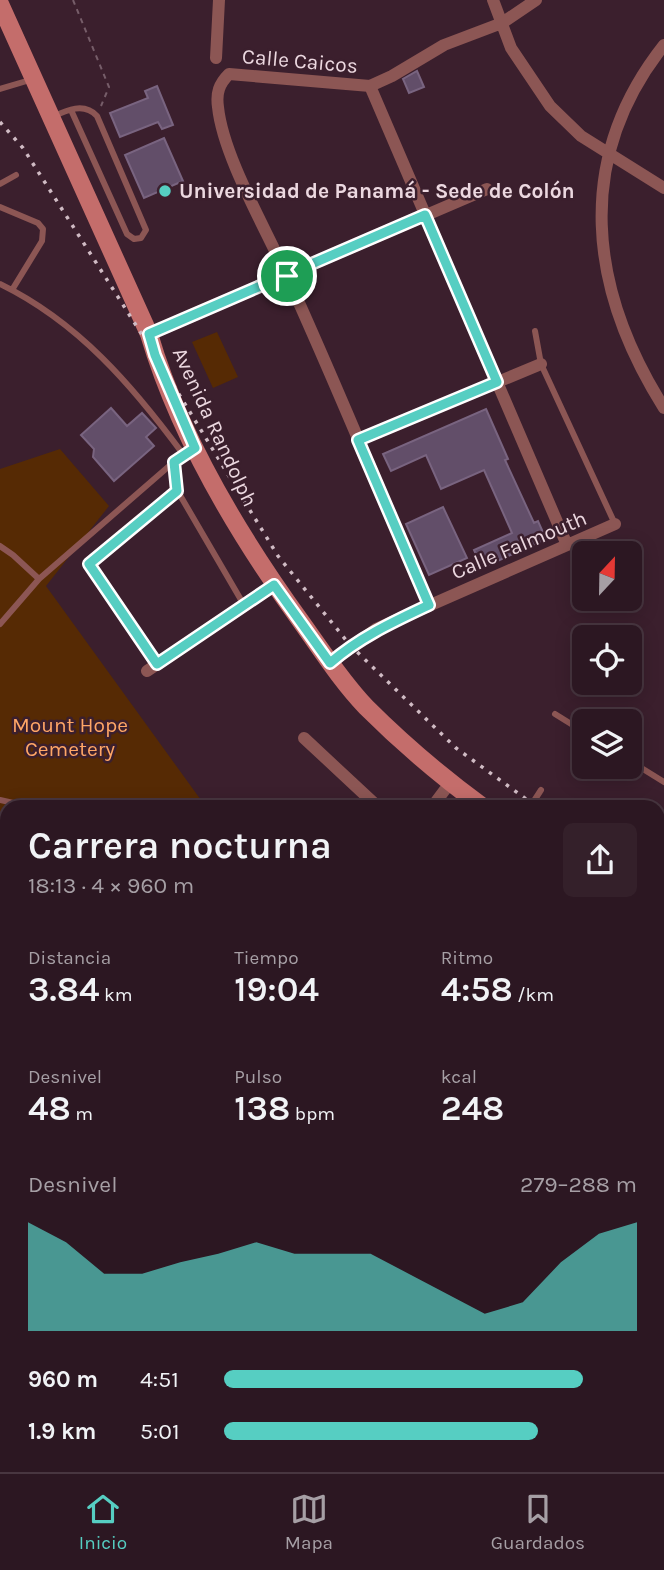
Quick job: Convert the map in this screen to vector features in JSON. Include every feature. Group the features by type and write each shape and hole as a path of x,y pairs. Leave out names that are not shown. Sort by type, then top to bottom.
{"main road":[{"name":"Avenida Randolph","path":"0,4 149,334 189,451 274,585 330,663 366,706 450,783 473,800"},
{"path":"0,24 16,41"}],"street":[{"path":"216,58 219,0"},
{"path":"493,0 526,74 550,106 581,136 608,150 664,188"},
{"name":"Calle Caicos","path":"287,276 227,144 217,107 220,83 229,74 370,86 444,45 502,23 536,0"},
{"path":"664,45 639,79 608,150 602,182 603,240 612,296 644,377 664,408"},
{"path":"370,86 567,545"},
{"path":"149,334 487,189"},
{"path":"287,276 429,605"},
{"path":"358,440 541,364"},
{"name":"Calle Falmouth","path":"330,663 350,645 376,629 615,524"},
{"path":"152,667 274,585"},
{"path":"304,738 370,800"},
{"path":"437,800 450,783"}],"lane":[{"path":"0,89 32,79"},
{"path":"50,118 71,110 85,108 97,116 146,230 137,240 127,234 71,110"},
{"path":"0,184 16,175"},
{"path":"0,207 38,223 43,229 41,241 12,290"},
{"path":"0,284 49,312 89,343 189,451 39,579 0,624"},
{"path":"535,331 541,364 615,524"},
{"path":"174,462 177,491 244,606"},
{"path":"152,667 89,564 177,491"},
{"path":"0,546 39,579"},
{"path":"555,713 572,724"},
{"path":"642,768 664,782"},
{"path":"535,800 541,790"}],"path":[{"path":"73,0 108,87 97,116"}],"green space":[{"path":"217,332 238,377 213,388 192,342"},
{"name":"Mount Hope Cemetery","path":"60,449 109,506 46,586 201,800 0,800 0,469"}],"building":[{"path":"417,71 424,87 409,93 403,79"},
{"path":"157,86 173,125 162,129 158,122 120,137 110,113 148,98 145,91"},
{"path":"164,138 183,181 144,198 125,155"},
{"path":"111,408 127,426 142,413 156,428 146,437 154,446 114,481 93,457 94,449 81,435"},
{"path":"486,409 508,459 505,460 534,523 538,521 546,539 482,568 474,550 512,533 484,470 441,489 426,455 391,471 383,454"},
{"path":"443,507 467,558 429,575 406,524"}],"railway":[{"path":"0,122 23,148 155,355 278,556 350,645 456,748 527,800"}],"place":[{"name":"Universidad de Panamá - Sede de Colón","path":"165,191"}],"route":[{"path":"425,215 497,382 358,440 429,605 376,629 350,645 330,663 274,585 157,664 89,564 177,491 174,462 195,448 155,355 149,334 287,276 425,215"}]}
